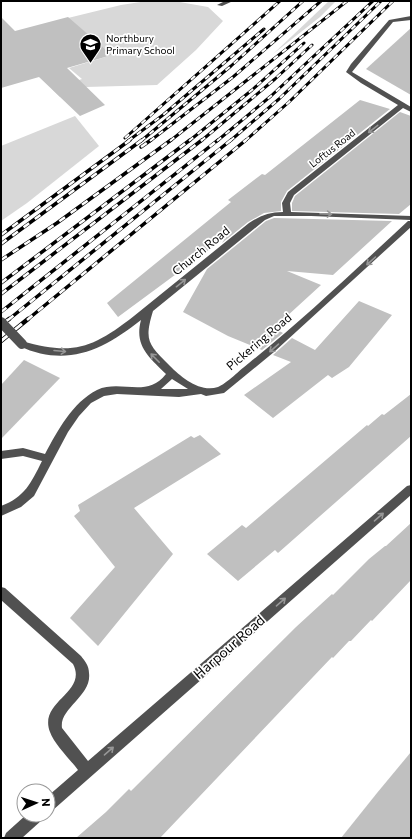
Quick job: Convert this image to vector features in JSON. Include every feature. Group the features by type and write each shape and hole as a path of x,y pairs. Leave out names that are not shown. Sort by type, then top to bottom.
{"street":[{"path":"220,4 233,2"},
{"path":"411,18 391,21 352,65 349,72 363,82 411,110"},
{"name":"Loftus Road","path":"287,214 286,203 291,194 403,105"},
{"name":"Church Road","path":"1,322 22,344 39,349 82,351 117,333 262,218 273,214 287,214 401,216 411,218"},
{"name":"Pickering Road","path":"1,511 24,500 35,486 48,459 77,412 89,399 101,392 115,389 181,395 200,391 214,392 227,386 271,350 411,223"},
{"path":"151,307 143,327 144,339 149,351 171,373 186,384 200,391"},
{"path":"140,391 158,387 168,379 171,373"},
{"path":"1,455 24,452 48,459"},
{"name":"Harpour Road","path":"56,798 411,489"},
{"path":"1,592 77,660 82,668 83,677 80,685 57,713 54,725 56,730 87,770"},
{"path":"11,838 28,823"}],"shaded area":[{"path":"147,1 174,1 208,7 223,21 196,50 157,85 86,87 60,97 52,89 82,79 69,68 112,55 68,18 121,5"},
{"path":"329,1 336,1 320,17 273,54"},
{"path":"75,116 99,146 27,203 1,221 1,146"}],"building":[{"path":"1,17 15,31 68,17 112,55 67,68 105,105 80,116 39,77 1,88"},
{"path":"411,28 411,95 366,69"},
{"path":"360,100 390,109 287,191 281,202 281,211 264,213 248,222 222,243 225,238 118,317 107,303 231,202 228,200 262,174 265,175"},
{"path":"400,112 411,116 411,204 399,214 292,211 292,203 295,196"},
{"path":"274,218 392,221 333,275 287,271 321,285 274,328 283,333 262,350 228,336 183,312 207,269 266,221"},
{"path":"359,301 392,315 349,367 332,378 328,375 273,418 244,395 291,362 273,355 292,338 315,350"},
{"path":"24,360 60,378 1,439 1,385"},
{"path":"411,394 411,436 278,553 275,550 238,581 207,554 242,525 246,528 367,425 368,426 382,414 384,415"},
{"path":"200,435 221,454 134,508 173,554 98,646 70,618 115,567 74,516 80,511 78,505 191,436 194,438"},
{"path":"411,523 411,580 372,621 371,620 333,658 332,657 160,838 76,838 106,812 129,789 131,791 296,627 332,594 333,595 369,559"},
{"path":"411,752 411,838 341,838 377,793"}],"railway":[{"path":"125,138 280,1"},
{"path":"141,141 231,66 303,1"},
{"path":"150,141 233,77 321,1"},
{"path":"170,141 347,1"},
{"path":"217,141 271,96 373,1"},
{"path":"230,141 279,99 381,1"},
{"path":"245,141 289,102 393,1"},
{"path":"128,141 163,115 264,29"},
{"path":"189,141 252,90 304,43"},
{"path":"201,141 275,79 312,45"},
{"path":"1,235 130,140"},
{"path":"1,244 142,140"},
{"path":"141,147 151,140"},
{"path":"1,260 57,223 171,140"},
{"path":"1,283 190,140"},
{"path":"1,294 202,140"},
{"path":"1,312 218,140"},
{"path":"8,320 231,140"},
{"path":"27,320 246,140"},
{"path":"1,325 9,319"},
{"path":"1,341 28,319"}],"place":[{"name":"Northbury Primary School","path":"90,64"}]}
